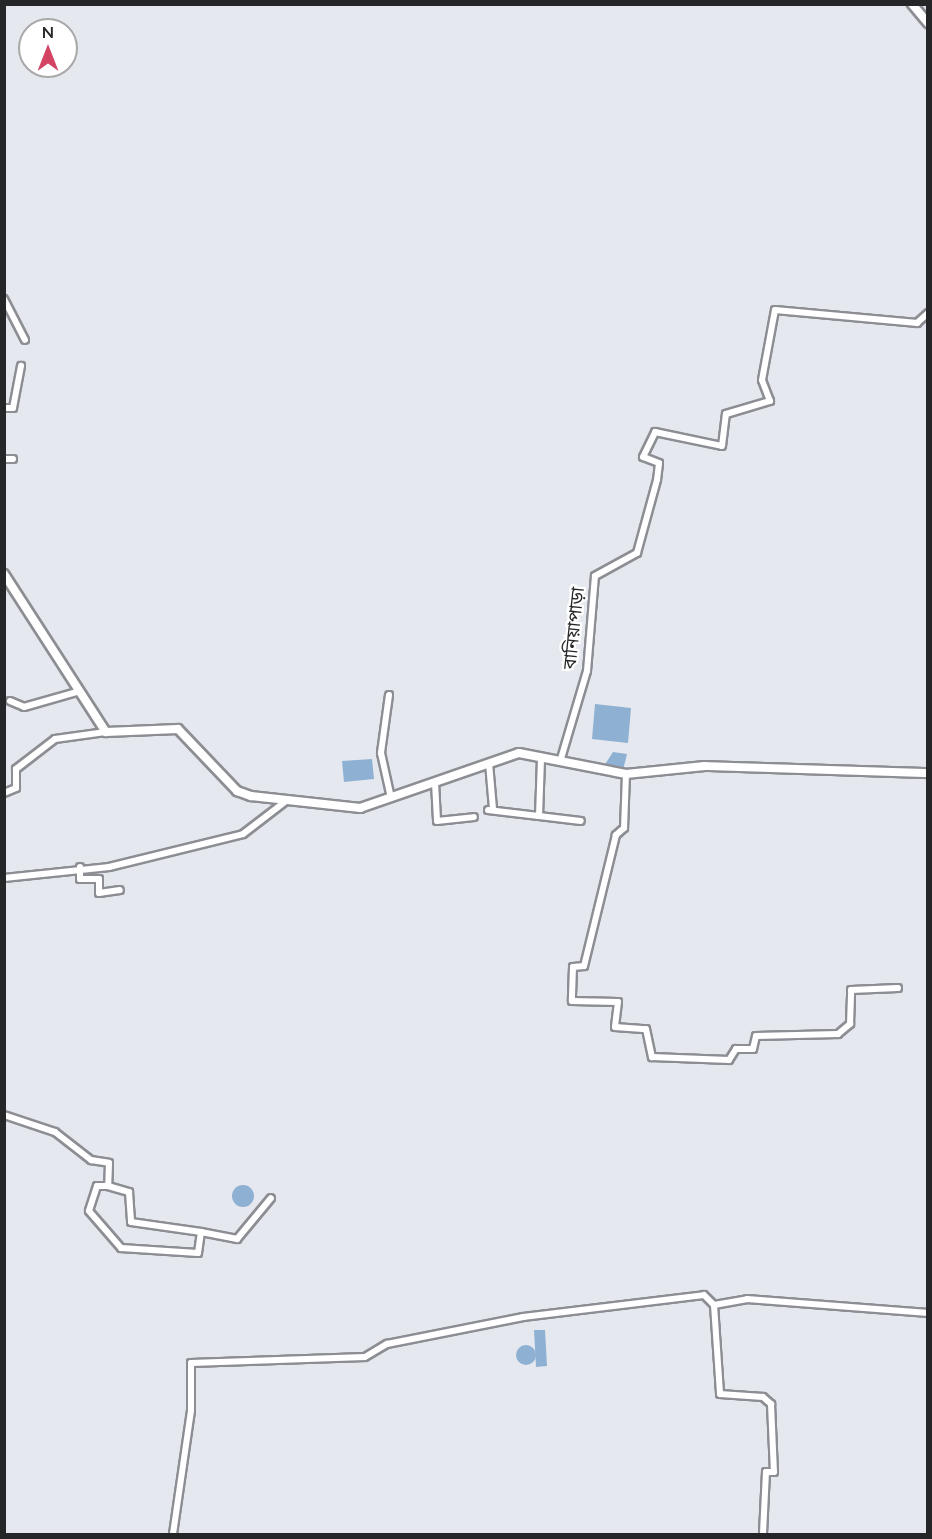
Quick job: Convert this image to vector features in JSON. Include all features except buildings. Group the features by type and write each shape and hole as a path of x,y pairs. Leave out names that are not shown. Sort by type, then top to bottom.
{"street":[{"path":"912,4 927,23"},
{"path":"4,299 25,340"},
{"name":"বানিয়াপাড়া","path":"560,762 587,671 595,576 637,553 657,480 659,463 643,457 655,432 722,446 726,414 770,401 762,380 775,310 917,323 927,313"},
{"path":"4,408 14,408 21,366"},
{"path":"4,459 13,459"},
{"path":"4,573 106,732"},
{"path":"10,701 24,707 80,691"},
{"path":"389,695 381,753 391,798"},
{"path":"4,793 16,788 16,769 55,739 106,732 178,729 237,791 286,801 360,808 519,753 626,774 705,766 927,773"},
{"path":"539,816 541,758"},
{"path":"489,763 490,809 581,821"},
{"path":"626,774 624,828 615,835 584,966 573,967 572,1001 618,1002 615,1027 646,1029 652,1057 729,1060 736,1049 753,1049 756,1036 838,1034 850,1024 851,990 898,988"},
{"path":"435,782 436,821 474,817"},
{"path":"4,878 80,867 109,867 243,834 286,801"},
{"path":"80,867 80,879 99,879 99,893 120,890"},
{"path":"4,1115 49,1130 91,1160 109,1163 108,1186"},
{"path":"201,1232 198,1253 120,1248 89,1211 97,1186 108,1186 129,1192 131,1222 201,1232 237,1239 270,1198"},
{"path":"173,1534 191,1410 191,1363 365,1358 387,1344 426,1335 674,1296 704,1295 714,1305 720,1394 763,1397 771,1404 774,1472 766,1472 764,1534"},
{"path":"714,1305 747,1299 927,1314"}],"water":[{"path":"595,704 631,708 628,743 592,739"},
{"path":"613,752 627,754 623,770 604,766"},
{"path":"372,759 374,779 344,782 342,761"},
{"path":"243,1185 251,1188 254,1196 251,1204 243,1207 235,1204 232,1196 235,1188"},
{"path":"534,1330 545,1330 547,1366 536,1367"},
{"path":"526,1345 533,1348 536,1355 533,1362 526,1365 519,1362 516,1355 519,1348"}]}
